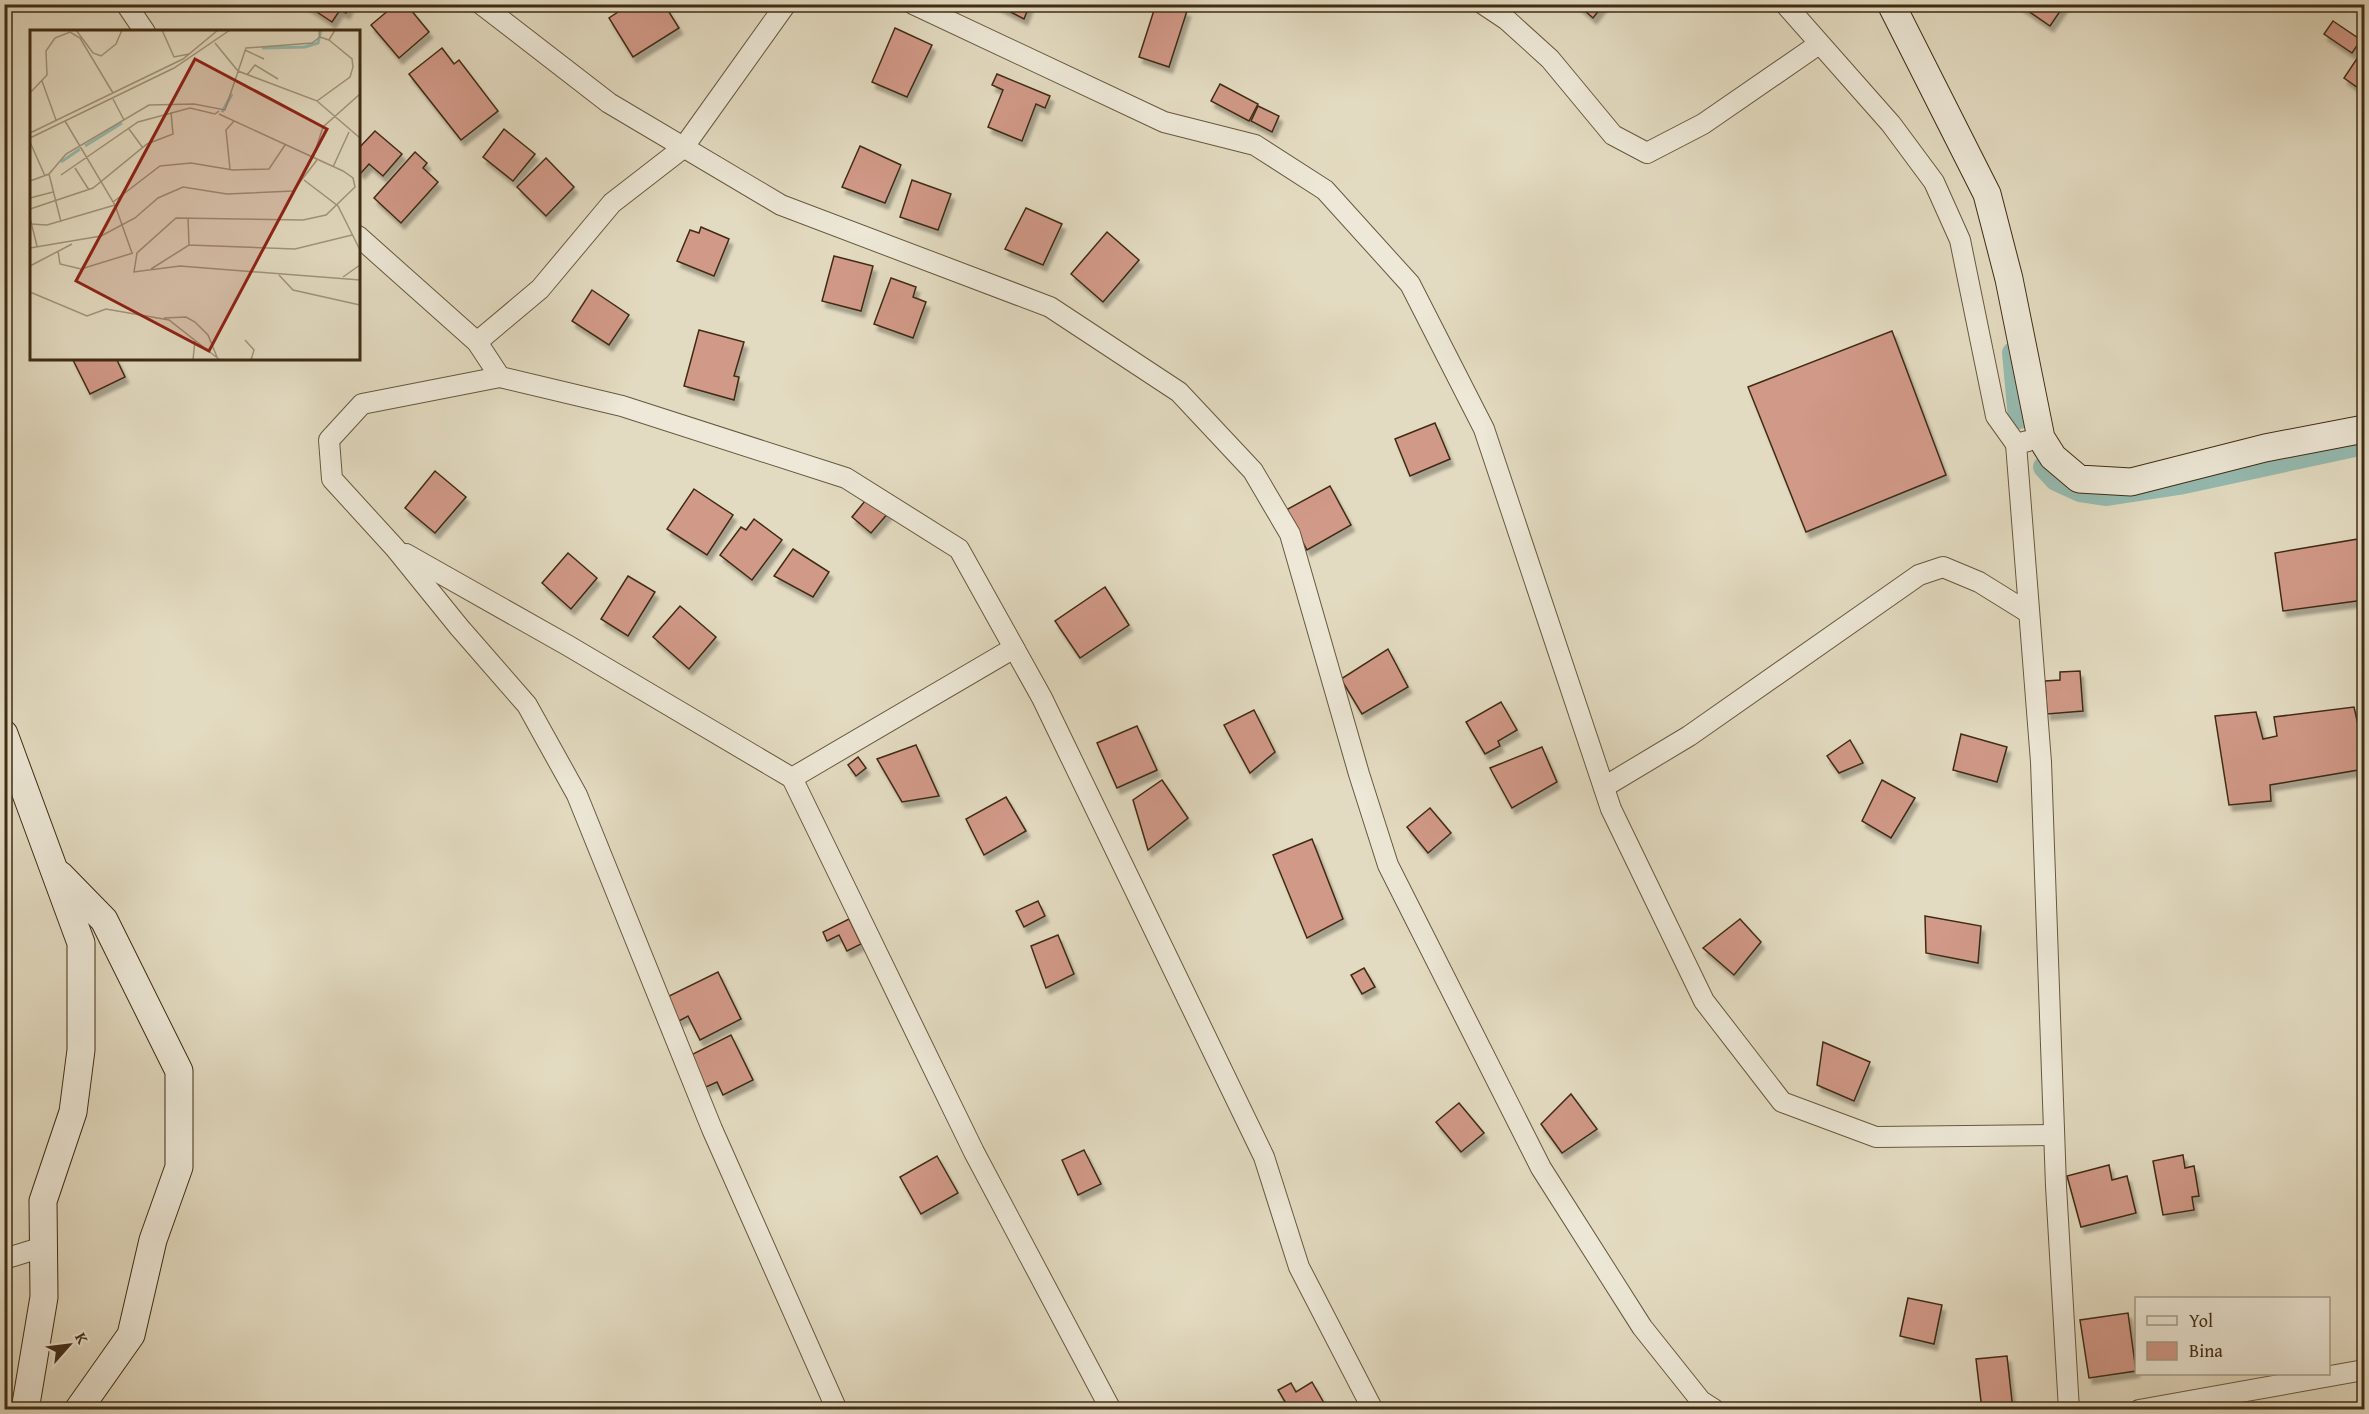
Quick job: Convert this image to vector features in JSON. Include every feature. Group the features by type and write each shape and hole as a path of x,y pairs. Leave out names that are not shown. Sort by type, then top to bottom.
{"street":[{"path":"126,4 144,30"},
{"path":"481,4 609,104 781,205 1050,307 1179,392 1253,471 1290,534 1359,774 1388,865 1541,1168 1642,1327 1701,1401 1715,1410"},
{"path":"477,342 540,289 612,203 682,148 786,4"},
{"path":"913,4 1164,122 1255,145 1325,190 1410,284 1484,429 1611,809 1704,1001 1782,1102 1876,1137 2054,1135"},
{"path":"1483,4 1507,20 1550,59 1613,135 1647,153 1703,124 1820,44"},
{"path":"1785,4 1891,124 1934,182 1960,240 1996,416 2053,457 2079,479 2131,482 2265,448 2364,429"},
{"path":"1891,4 1988,194 2009,279 2028,441 2029,613 2041,762 2054,1135 2069,1410"},
{"path":"360,238 477,342 500,377"},
{"path":"837,1410 712,1129 577,795 527,705 459,627 395,548 332,479 329,440 362,404 500,377 622,406 846,478 959,549 1042,698 1264,1157 1299,1267 1373,1410"},
{"path":"395,548 567,645 792,778 974,1152 1111,1410"},
{"path":"1604,787 1689,736 1919,575 1943,567 1979,582 2029,613"},
{"path":"792,778 1014,648"},
{"path":"4,734 81,943 81,1050 73,1112 43,1201 44,1297 25,1410"},
{"path":"53,868 104,920 179,1071 179,1167 153,1240 131,1335 78,1410"},
{"path":"4,1259 44,1247"},
{"path":"2139,1410 2364,1370"}],"building":[{"path":"305,4 351,4 346,13 340,10 332,22"},
{"path":"396,4 406,4 429,32 399,58 371,25"},
{"path":"630,4 664,4 679,28 633,57 609,18"},
{"path":"995,4 1030,4 1024,19"},
{"path":"1156,4 1167,4 1187,11 1169,67 1139,57"},
{"path":"1577,4 1604,4 1593,18"},
{"path":"2018,4 2065,4 2050,26"},
{"path":"2333,21 2361,40 2352,53 2324,34"},
{"path":"895,28 932,45 907,97 872,82"},
{"path":"442,48 454,64 459,60 498,111 461,140 409,74"},
{"path":"2364,48 2364,92 2344,78"},
{"path":"997,74 1050,96 1045,108 1036,104 1022,141 988,127 1003,90 992,85"},
{"path":"1220,84 1258,104 1249,121 1211,101"},
{"path":"1258,106 1279,116 1272,132 1251,121"},
{"path":"504,129 535,154 513,181 483,157"},
{"path":"375,131 402,154 383,176 369,164 361,173 360,147"},
{"path":"860,146 901,165 885,203 842,187"},
{"path":"415,152 427,163 423,168 438,182 401,223 374,198"},
{"path":"546,158 574,187 546,216 517,187"},
{"path":"912,180 951,194 938,230 900,217"},
{"path":"1026,208 1062,224 1043,265 1005,249"},
{"path":"701,227 729,239 714,276 677,261 690,230 699,233"},
{"path":"1107,232 1139,260 1103,302 1071,274"},
{"path":"834,256 873,266 861,311 822,301"},
{"path":"891,278 916,287 913,297 926,302 913,338 874,324"},
{"path":"592,290 629,315 609,345 572,321"},
{"path":"699,330 744,342 734,376 739,377 734,400 684,386"},
{"path":"1892,331 1946,475 1806,532 1748,387"},
{"path":"73,360 117,360 125,377 90,394"},
{"path":"1435,423 1450,459 1410,476 1395,439"},
{"path":"435,471 466,497 435,533 405,508"},
{"path":"1330,486 1351,525 1307,550 1286,510"},
{"path":"694,489 733,515 707,555 667,529"},
{"path":"869,496 889,512 871,533 852,517"},
{"path":"754,519 782,540 752,580 720,555 741,527 746,530"},
{"path":"2364,538 2364,600 2283,611 2275,553"},
{"path":"793,549 829,572 813,597 774,576"},
{"path":"568,553 597,578 571,609 542,583"},
{"path":"628,576 655,592 628,636 601,619"},
{"path":"1105,587 1129,625 1080,658 1055,621"},
{"path":"680,606 716,637 689,669 653,637"},
{"path":"1388,649 1408,687 1362,714 1341,679"},
{"path":"2080,671 2083,711 2047,714 2045,681 2060,680 2060,672"},
{"path":"1501,702 1517,730 1498,741 1500,746 1485,754 1466,722"},
{"path":"2354,707 2359,729 2364,728 2364,769 2270,785 2271,801 2229,805 2215,716 2256,712 2263,739 2277,736 2274,717"},
{"path":"1254,710 1275,752 1250,773 1224,725"},
{"path":"1137,726 1157,770 1117,788 1097,743"},
{"path":"1961,734 2007,747 1997,782 1953,770"},
{"path":"1850,740 1863,763 1839,773 1827,756"},
{"path":"916,745 939,796 902,802 877,759"},
{"path":"1542,747 1557,782 1512,808 1490,768"},
{"path":"858,757 866,768 856,776 848,765"},
{"path":"1162,780 1188,818 1148,850 1133,800"},
{"path":"1882,780 1915,798 1891,838 1862,821"},
{"path":"1006,797 1026,831 984,855 966,819"},
{"path":"1430,808 1451,833 1428,853 1407,827"},
{"path":"1312,839 1343,919 1307,938 1273,855"},
{"path":"1038,901 1045,916 1024,927 1016,911"},
{"path":"1925,916 1981,926 1978,963 1926,953"},
{"path":"849,919 861,944 847,951 839,935 827,941 823,932"},
{"path":"1740,919 1761,942 1734,975 1703,948"},
{"path":"1058,935 1074,974 1046,988 1031,946"},
{"path":"1364,968 1375,987 1362,994 1351,975"},
{"path":"718,972 741,1019 700,1040 688,1016 679,1021 667,997"},
{"path":"731,1035 753,1080 723,1095 717,1082 706,1087 691,1055"},
{"path":"1823,1042 1870,1062 1854,1101 1817,1085"},
{"path":"1571,1094 1597,1129 1562,1153 1541,1124"},
{"path":"1459,1103 1484,1133 1461,1152 1436,1122"},
{"path":"1084,1150 1101,1184 1078,1195 1062,1160"},
{"path":"2183,1155 2185,1168 2194,1166 2199,1196 2192,1197 2194,1210 2163,1215 2153,1161"},
{"path":"937,1156 958,1193 921,1214 900,1177"},
{"path":"2109,1165 2112,1180 2127,1176 2136,1213 2081,1227 2067,1176"},
{"path":"1908,1298 1942,1305 1934,1344 1900,1336"},
{"path":"2128,1313 2135,1371 2089,1378 2080,1320"},
{"path":"2007,1356 2013,1410 1982,1410 1976,1359"},
{"path":"1312,1382 1328,1410 1290,1410 1278,1390 1291,1383 1296,1392"}],"waterway":[{"path":"2013,353 2019,418"},
{"path":"2044,467 2056,480 2080,491 2107,495 2179,484 2364,444"}]}
